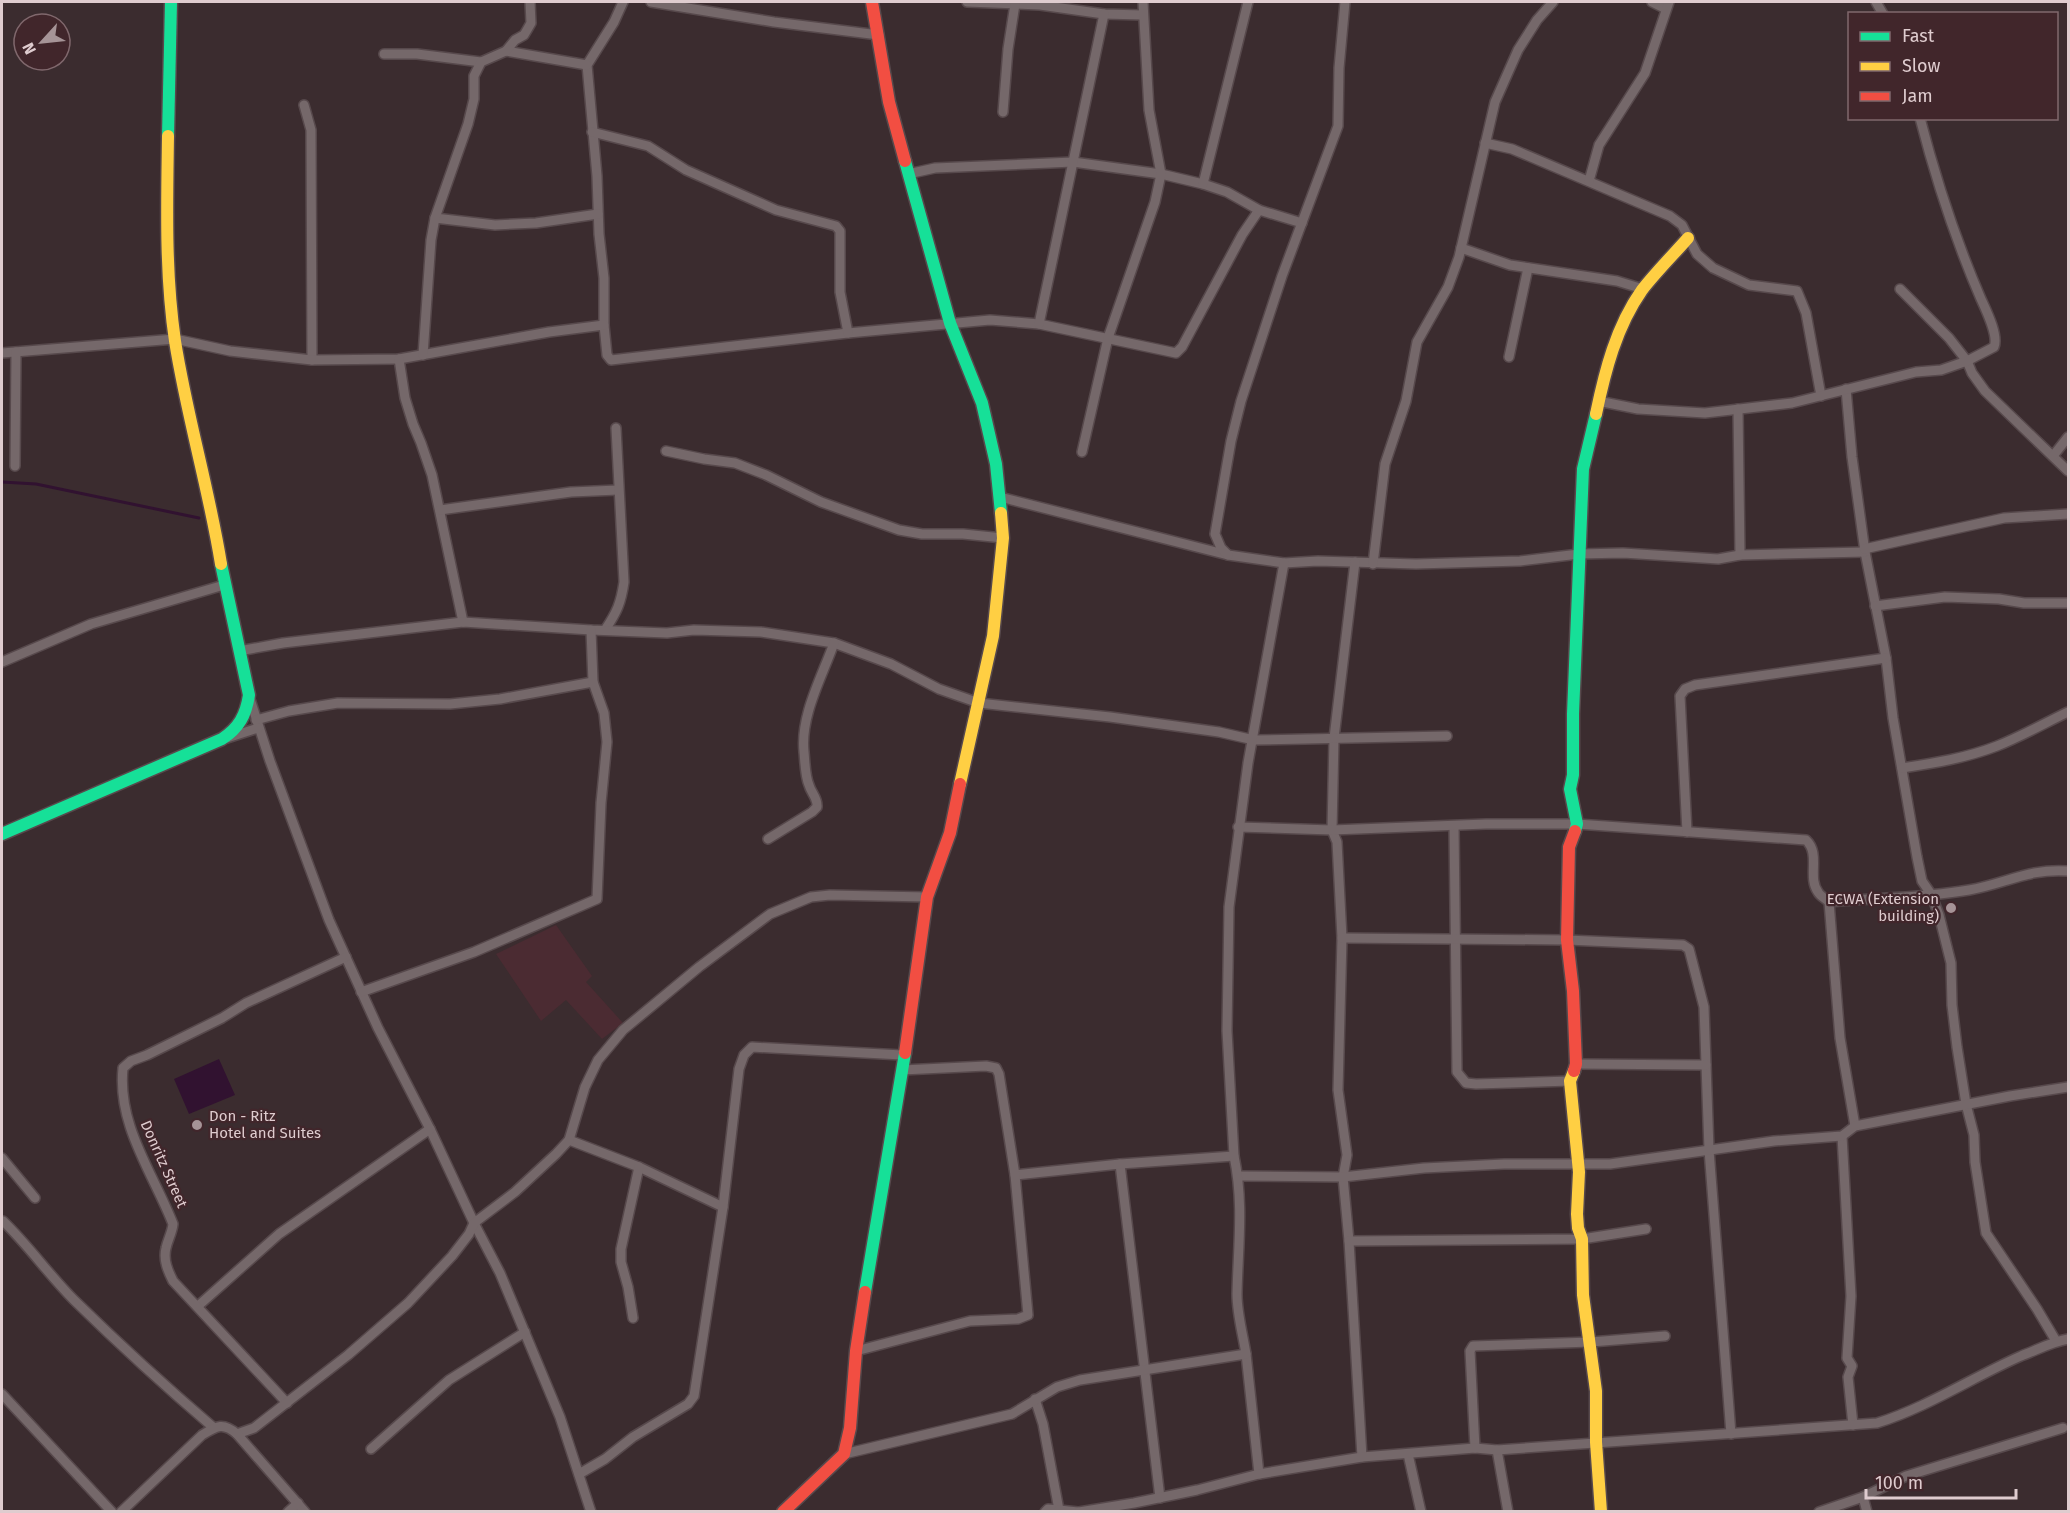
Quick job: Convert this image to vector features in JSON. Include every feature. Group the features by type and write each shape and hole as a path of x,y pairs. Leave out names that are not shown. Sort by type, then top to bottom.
{"street":[{"path":"171,2 167,124 167,244 175,339 189,420 214,522 224,585 257,724 315,884 361,992 500,1273 560,1417 591,1512"},
{"path":"384,54 417,54 481,62 506,51 528,30 531,23 530,2"},
{"path":"623,2 615,22 587,65 604,278 606,355 609,359 990,320 1039,324 1171,353 1179,351 1242,235 1259,210"},
{"path":"651,2 774,22 879,35"},
{"path":"844,1454 850,1428 856,1351 902,1070 902,1055 927,897 951,833 979,703 993,636 1003,538 996,464 981,403 950,323 908,174 889,102 872,2"},
{"path":"967,2 1040,5 1104,14 1143,15"},
{"path":"1082,452 1108,338 1155,202 1161,174 1149,110 1143,2"},
{"path":"1203,184 1248,2"},
{"path":"1228,555 1221,548 1215,534 1231,441 1254,359 1338,126 1339,68 1345,2"},
{"path":"1373,564 1385,464 1406,401 1418,342 1448,287 1461,248 1495,102 1518,50 1536,20 1553,2"},
{"path":"1589,181 1599,145 1645,73 1668,5 1652,2"},
{"path":"1003,112 1008,50 1015,4"},
{"path":"1039,324 1104,14"},
{"path":"506,51 587,65"},
{"path":"423,355 431,240 435,218 468,124 474,99 474,76 481,62"},
{"path":"304,105 310,130 312,360"},
{"path":"1598,401 1638,409 1706,412 1792,404 1916,372 1941,370 1967,361 1994,347 1996,342 1988,316 1963,258 1921,120"},
{"path":"592,132 648,146 686,170 776,210 836,226 840,231 840,292 848,333"},
{"path":"1485,143 1512,149 1670,216 1682,225 1697,254 1725,275 1749,285 1797,291 1806,313 1821,396"},
{"path":"908,174 935,168 1073,162 1161,174 1203,184 1227,192 1259,210 1302,223"},
{"path":"435,218 495,225 536,223 598,214"},
{"path":"1601,1512 1596,1442 1596,1391 1583,1295 1582,1239 1576,1214 1578,1164 1570,1081 1576,1064 1573,991 1567,940 1569,847 1576,824 1570,789 1573,775 1573,714 1583,469 1606,368 1625,318 1643,289 1688,238"},
{"path":"1461,248 1510,265 1617,281 1643,289"},
{"path":"1509,357 1528,268"},
{"path":"1900,289 1949,338 1967,361 1972,373 1985,391 2068,471"},
{"path":"2,353 175,339 230,351 312,360 399,359 549,332 604,325"},
{"path":"15,466 16,352"},
{"path":"399,359 405,398 432,475 462,622"},
{"path":"1846,389 1864,551 1886,658 1902,768 1922,880 1931,894 1939,915 1951,963 1952,1005 1966,1104 1974,1135 1975,1162 1986,1233 2056,1341"},
{"path":"1738,409 1740,555"},
{"path":"605,630 621,603 624,582 616,428"},
{"path":"2053,456 2068,437"},
{"path":"666,451 735,463 766,475 821,502 899,530 922,534 963,534 1003,538"},
{"path":"440,510 571,492 618,490"},
{"path":"1000,497 1228,555 1284,563 1520,561 1579,554 1623,553 1718,559 1740,555 1864,551 2004,518 2068,514"},
{"path":"1355,562 1334,738 1332,830 1337,842 1342,938 1338,1090 1347,1155 1343,1177 1350,1241 1362,1457"},
{"path":"1258,1474 1246,1354 1237,1297 1241,1228 1238,1176 1234,1156 1227,1031 1228,931 1238,827 1284,563"},
{"path":"2,662 91,624 224,585"},
{"path":"1875,606 1945,597 1999,598 2024,603 2068,603"},
{"path":"239,651 283,643 462,622 667,633 694,630 761,632 834,644 891,664 939,689 979,703 1110,717 1219,732 1254,740 1446,736"},
{"path":"361,992 474,952 597,899 607,742 604,713 593,682 591,630"},
{"path":"768,839 812,812 816,807 816,798 809,785 803,750 804,734 808,715 834,644"},
{"path":"1687,832 1680,696 1685,689 1695,685 1886,658"},
{"path":"2,834 288,711 338,703 450,704 500,699 593,682"},
{"path":"222,739 233,733 244,719 249,695"},
{"path":"1902,768 1943,762 1978,753 2023,735 2068,712"},
{"path":"1238,827 1332,830 1576,824 1806,840 1813,848 1815,884 1818,892 1829,902 1840,1038 1855,1126"},
{"path":"1454,826 1454,939 1457,1072 1459,1077 1466,1083 1476,1084 1570,1081"},
{"path":"1829,902 1970,890 2048,869 2068,871"},
{"path":"237,1434 254,1428 287,1403 348,1355 408,1303 441,1269 469,1234 474,1223 515,1192 569,1140 585,1087 598,1060 623,1030 699,967 770,914 811,897 830,895 927,897"},
{"path":"1342,938 1567,940 1683,945 1689,949 1704,1007 1709,1150 1731,1434"},
{"name":"Donritz Street","path":"287,1403 173,1281 165,1265 166,1248 172,1234 173,1224 144,1162 125,1111 121,1081 123,1068 131,1061 211,1024 254,999 346,957"},
{"path":"579,1474 605,1459 633,1437 688,1404 694,1396 723,1207 739,1069 744,1055 752,1047 902,1055"},
{"path":"1576,1064 1706,1065"},
{"path":"856,1351 970,1321 1018,1319 1028,1315 1015,1176 999,1074 996,1068 986,1066 902,1070"},
{"path":"1238,1176 1343,1177 1436,1167 1504,1164 1610,1164 1774,1141 1842,1136 1855,1126 2068,1087"},
{"path":"198,1306 279,1234 430,1129"},
{"path":"1842,1136 1851,1296 1847,1358 1852,1366 1848,1377 1853,1425"},
{"path":"569,1140 639,1167 723,1207"},
{"path":"1015,1176 1120,1164 1234,1156"},
{"path":"2,1158 35,1198"},
{"path":"1120,1164 1160,1497"},
{"path":"633,1318 621,1262 621,1249 639,1167"},
{"path":"3,1221 24,1241 74,1299 214,1428"},
{"path":"1350,1241 1582,1239 1646,1229"},
{"path":"371,1449 449,1380 525,1332"},
{"path":"1475,1448 1470,1351 1473,1346 1591,1342 1665,1336"},
{"path":"1045,1512 1048,1509 1078,1512 1160,1497 1258,1474 1362,1457 1877,1423 1896,1417 1989,1370 2056,1341 2068,1339"},
{"path":"783,1512 844,1454 1012,1414 1057,1388 1080,1380 1246,1354"},
{"path":"2,1394 112,1512"},
{"path":"1035,1400 1043,1424 1059,1510"},
{"path":"121,1512 202,1435 214,1428 229,1426 305,1512"},
{"path":"1819,1512 1863,1497 1906,1476 2063,1428"},
{"path":"1497,1449 1508,1512"},
{"path":"1408,1454 1421,1512"},
{"path":"1863,1497 1867,1512"},
{"path":"288,1512 297,1503"}],"shaded area":[{"path":"556,925 592,976 586,982 623,1023 602,1039 566,1000 541,1021 496,954"},
{"path":"219,1059 235,1095 189,1114 174,1079"}],"waterway":[{"path":"2,482 36,484 199,518"}],"traffic: fast":[{"path":"168,136 171,2"},
{"path":"905,161 950,323 982,403 996,464 1001,513"},
{"path":"1575,831 1577,824 1570,789 1573,775 1573,714 1583,469 1596,414"},
{"path":"2,834 222,739 237,726 244,715 249,695 221,564"},
{"path":"865,1292 905,1053"}],"traffic: slow":[{"path":"168,136 167,239 175,341 221,564"},
{"path":"1596,414 1608,366 1625,319 1642,290 1688,238"},
{"path":"960,784 993,636 1003,538 1001,513"},
{"path":"1574,1071 1570,1081 1579,1172 1577,1214 1582,1239 1583,1295 1596,1391 1596,1442 1601,1512"}],"traffic: jam":[{"path":"872,2 889,102 905,161"},
{"path":"905,1053 927,897 950,833 960,784"},
{"path":"1574,1071 1576,1064 1573,991 1567,940 1569,847 1575,831"},
{"path":"783,1512 844,1454 850,1428 856,1351 865,1292"}],"place":[{"name":"ECWA (Extension building)","path":"1951,908"},
{"name":"Don - Ritz Hotel and Suites","path":"197,1125"}]}
